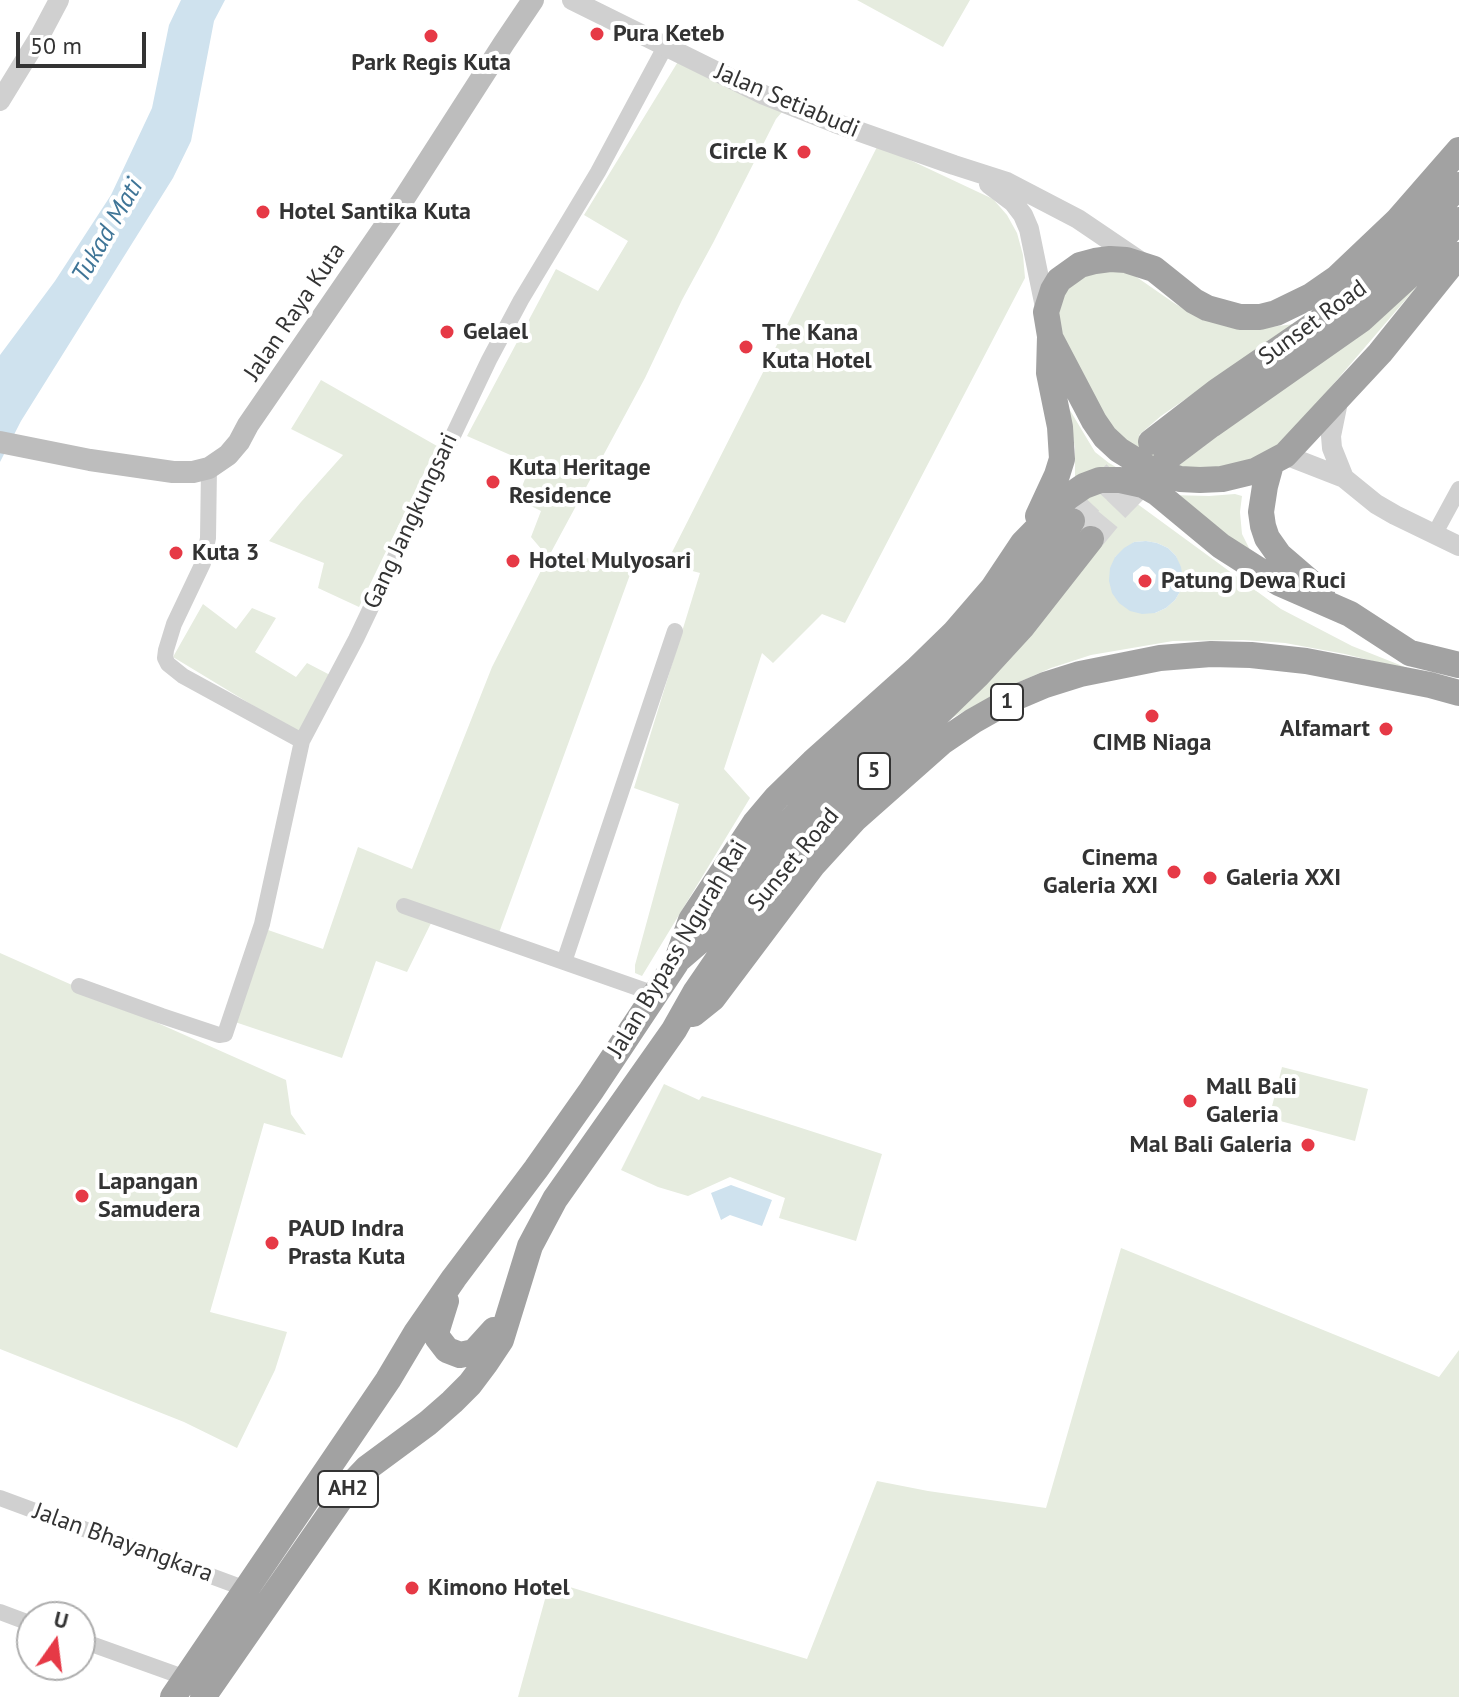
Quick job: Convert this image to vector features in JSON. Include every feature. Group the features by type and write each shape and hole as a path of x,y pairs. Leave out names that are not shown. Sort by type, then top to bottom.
{"highway":[{"path":"1023,543 1045,504 1062,459 1060,427 1049,373 1048,324 1053,290 1059,280 1080,265 1110,259 1126,260 1154,269 1207,308 1240,317 1276,313 1311,296 1346,270 1397,221 1459,150"},
{"name":"Sunset Road","path":"1459,185 1407,245 1362,290 1179,419 1159,450 1211,425 1362,319 1410,275 1459,220"},
{"path":"1350,614 1279,555 1267,538 1261,512 1265,486 1278,460 1340,397 1459,255"},
{"path":"1048,324 1074,385 1105,437 1141,464 1180,479 1200,480 1255,471 1278,460"},
{"name":"Jalan Bypass Ngurah Rai","path":"187,1691 246,1589 388,1380 416,1333 536,1169 676,963 691,920 755,823 813,762 955,632 993,588 1023,543 1068,497 1100,480 1143,485 1221,546 1279,583 1350,614 1410,653 1459,665"},
{"name":"Sunset Road","path":"676,963 722,915 773,842 802,808 961,660 1028,581 1082,530 1013,637 945,707 863,780 791,857 696,991 679,1022"},
{"name":"Jalan Bypass Ngurah Rai","path":"187,1691 348,1488 367,1468 428,1423 470,1384 501,1340 530,1246 555,1199 679,1022 713,998 833,841 880,795 942,742 1012,699 1045,685 1080,674 1160,658 1211,654 1306,661 1459,693"},
{"path":"454,1278 437,1330 441,1344 453,1353 468,1354 479,1348 513,1304"}],"main road":[{"name":"Jalan Raya Kuta","path":"209,468 228,455 239,442 405,197 533,0"},
{"path":"6,444 152,470 193,472 209,468"}],"street":[{"path":"0,101 59,0"},
{"name":"Jalan Setiabudi","path":"572,0 776,100 1007,182 1078,219 1154,269"},
{"name":"Gang Jangkungsari","path":"79,986 219,1035 225,1034 262,924 302,741 356,639 489,360 521,300 598,172 665,47"},
{"name":"Jalan Setiabudi","path":"965,169 1001,191 1023,215 1029,229 1048,324"},
{"path":"1340,397 1331,436 1332,448 1344,478"},
{"path":"1278,460 1344,478 1376,504 1459,546"},
{"path":"209,468 207,549 174,624 165,658 183,676 302,741"},
{"path":"1434,535 1459,489"},
{"path":"564,962 675,631"},
{"path":"404,906 655,994"},
{"name":"Jalan Bhayangkara","path":"0,1498 246,1589"},
{"path":"96,1648 187,1691"}],"shaded area":[{"path":"857,0 970,0 943,47"},
{"path":"679,60 782,112 549,556 635,561 496,941 433,919 407,972 376,961 342,1058 235,1022 268,930 323,949 358,847 412,869 492,667 548,557 531,537 541,511 517,499 531,464 467,436 556,269 598,291 628,241 584,215"},
{"path":"878,145 993,199 1017,233 1025,278 845,623 822,614 773,663 762,653 724,769 750,798 642,976 635,973 635,965 679,804 634,788 700,573 666,564"},
{"path":"1109,265 1125,269 1174,303 1210,321 1233,328 1255,329 1294,324 1161,416 1139,435 1173,470 1232,424 1360,336 1431,270 1283,443 1265,458 1237,468 1212,474 1188,475 1154,465 1117,442 1066,358 1057,296 1084,273"},
{"path":"321,380 437,446 359,607 318,588 324,563 269,541 343,455 291,429"},
{"path":"1065,402 1095,452 1135,478 1075,476 1075,447"},
{"path":"1107,492 1132,500 1281,609 1352,646 1420,673 1285,643 1173,641 1091,655 1051,668 950,719 1100,543 1065,509 1091,494","holes":["1134,542 1157,543 1176,556 1183,579 1175,600 1155,613 1115,557"]},
{"path":"1170,495 1209,496 1242,496 1242,534 1252,554"},
{"path":"203,604 236,629 252,608 276,618 255,652 296,677 307,663 332,676 300,734 173,657"},
{"name":"Lapangan Samudera","path":"0,953 286,1080 291,1114 306,1135 264,1123 210,1312 287,1332 275,1370 237,1448 184,1422 0,1349"},
{"path":"1282,1067 1368,1089 1355,1141 1269,1118"},
{"path":"664,1084 699,1100 702,1096 882,1154 856,1241 779,1218 785,1198 730,1177 688,1196 658,1187 621,1170"},
{"path":"1121,1248 1439,1377 1459,1350 1459,1697 518,1697 550,1581 807,1659 877,1481 1046,1508"}],"water":[{"name":"Tukad Mati","path":"181,0 225,0 214,21 191,141 173,178 21,421 0,462 0,355 55,281 111,195 152,108 169,25"},
{"path":"1146,541 1168,548 1181,567 1181,590 1166,608 1155,613 1130,611 1112,593 1110,568 1115,557 1134,542","holes":["1142,566 1149,567 1156,575 1155,583 1150,589 1141,589 1133,581 1133,573"]},
{"path":"731,1185 772,1200 762,1226 730,1215 721,1220 711,1193"}],"tunnel":[{"path":"1072,521 1118,471"},
{"path":"1091,539 1152,472"}],"place":[{"name":"Pura Keteb","path":"597,34"},
{"name":"Park Regis Kuta","path":"431,36"},
{"name":"Circle K","path":"804,152"},
{"name":"Hotel Santika Kuta","path":"263,212"},
{"name":"Gelael","path":"447,332"},
{"name":"The Kana Kuta Hotel","path":"746,347"},
{"name":"Kuta Heritage Residence","path":"493,482"},
{"name":"Kuta 3","path":"176,553"},
{"name":"Hotel Mulyosari","path":"513,561"},
{"name":"Patung Dewa Ruci","path":"1145,581"},
{"name":"CIMB Niaga","path":"1152,716"},
{"name":"Alfamart","path":"1386,729"},
{"name":"Cinema Galeria XXI","path":"1174,872"},
{"name":"Galeria XXI","path":"1210,878"},
{"name":"Mall Bali Galeria","path":"1190,1101"},
{"name":"Mal Bali Galeria","path":"1308,1145"},
{"name":"Lapangan Samudera","path":"82,1196"},
{"name":"PAUD Indra Prasta Kuta","path":"272,1243"},
{"name":"Kimono Hotel","path":"412,1588"}]}
